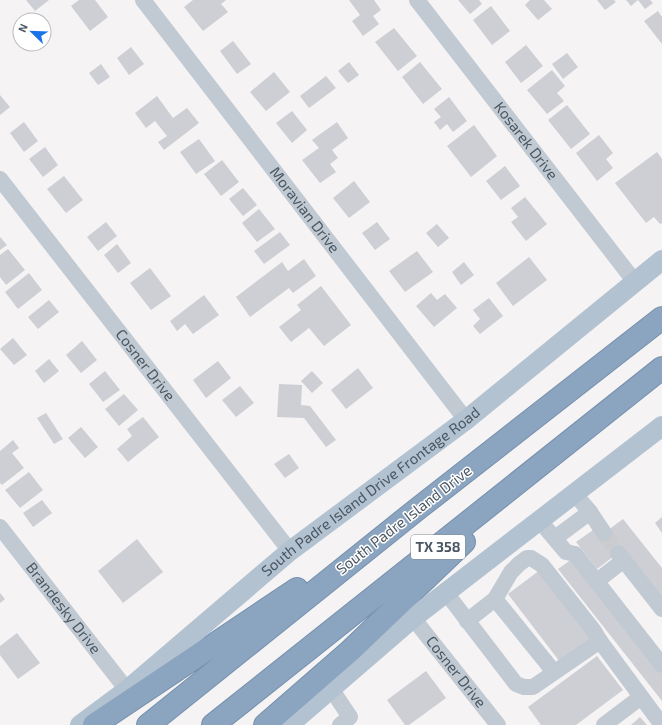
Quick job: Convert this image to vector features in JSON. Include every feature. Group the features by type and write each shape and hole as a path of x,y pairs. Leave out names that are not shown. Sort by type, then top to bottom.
{"highway":[{"name":"South Padre Island Drive","path":"148,725 420,507 662,318"},
{"name":"TX 358","path":"213,725 662,368"},
{"path":"264,725 350,651 561,449"},
{"path":"94,725 420,507"}],"main road":[{"name":"South Padre Island Drive Frontage Road","path":"80,725 127,690 290,551 466,420 662,260"},
{"path":"290,725 413,618 447,594 506,546 662,426"}],"street":[{"name":"Moravian Drive","path":"143,0 466,420"},
{"name":"Kosarek Drive","path":"417,0 635,282"},
{"name":"Cosner Drive","path":"0,179 290,551"},
{"path":"574,493 590,512 604,534"},
{"path":"555,538 590,512"},
{"path":"540,520 566,552 575,554 662,665"},
{"name":"Brandesky Drive","path":"0,527 127,690"},
{"path":"506,546 519,564"},
{"path":"597,581 621,556 662,609"},
{"path":"467,621 495,599 511,572 519,564 527,558 531,558 542,565 594,631 662,725"},
{"path":"447,594 510,679 516,684 524,687 533,687 600,641"},
{"path":"495,599 554,672"},
{"name":"Cosner Drive","path":"413,618 498,725"},
{"path":"332,690 350,717 340,725"},
{"path":"604,725 641,697"}],"building":[{"path":"26,0 49,0 35,11"},
{"path":"79,0 95,0 108,17 90,31 71,6"},
{"path":"193,0 226,0 221,4 228,12 203,31 184,7"},
{"path":"349,0 374,0 381,10 373,16 379,24 363,36 352,21 360,15"},
{"path":"458,0 479,0 482,4 470,14"},
{"path":"530,0 544,0 552,9 538,20 525,5"},
{"path":"597,0 614,0 616,2 605,10"},
{"path":"626,0 638,0 631,6"},
{"path":"638,0 650,0 653,3 645,9"},
{"path":"491,6 510,31 492,45 473,20"},
{"path":"658,11 662,17 662,44 644,21"},
{"path":"394,28 417,56 398,71 375,42"},
{"path":"233,41 251,64 237,74 220,51"},
{"path":"526,45 543,66 521,83 505,62"},
{"path":"131,47 144,64 129,75 117,58"},
{"path":"567,53 578,67 563,79 552,64"},
{"path":"349,62 359,75 348,83 338,71"},
{"path":"420,62 442,89 423,104 402,77"},
{"path":"101,64 110,77 98,85 89,73"},
{"path":"552,70 565,86 557,93 564,101 547,114 527,90"},
{"path":"274,72 290,92 266,111 250,92"},
{"path":"326,76 336,88 309,108 300,96"},
{"path":"0,95 10,107 0,115"},
{"path":"157,96 173,118 187,108 199,123 164,150 158,142 167,136 155,121 146,128 135,113"},
{"path":"449,97 467,121 453,132 447,124 440,130 434,122 441,117 434,109"},
{"path":"567,105 590,134 571,149 548,120"},
{"path":"292,111 307,130 292,143 276,123"},
{"path":"24,122 38,141 24,152 10,133"},
{"path":"337,122 348,138 332,150 338,158 330,164 336,172 320,183 302,160 319,148 312,140"},
{"path":"474,125 497,156 471,177 447,146"},
{"path":"599,135 613,153 606,159 613,168 597,181 576,153"},
{"path":"199,139 215,161 196,174 180,152"},
{"path":"45,147 58,165 43,177 29,159"},
{"path":"657,152 662,159 662,223 660,224 654,217 646,223 615,183"},
{"path":"222,160 239,182 221,196 204,174"},
{"path":"505,166 520,186 501,200 486,181"},
{"path":"64,176 83,200 66,213 47,189"},
{"path":"354,181 370,202 349,218 333,198"},
{"path":"243,188 257,205 243,216 229,199"},
{"path":"525,197 547,224 526,241 511,222 518,217 511,208"},
{"path":"259,209 275,229 257,242 242,223"},
{"path":"106,222 117,236 98,251 87,237"},
{"path":"377,222 390,239 375,250 362,233"},
{"path":"437,224 449,238 438,247 426,233"},
{"path":"280,232 290,245 264,264 254,251"},
{"path":"0,237 7,245 0,250"},
{"path":"117,244 131,263 118,273 104,255"},
{"path":"8,249 25,270 6,285 0,277 0,255"},
{"path":"417,251 433,272 405,292 389,271"},
{"path":"529,257 547,280 513,306 496,283"},
{"path":"304,259 316,276 293,293 289,288 250,317 236,297 282,262 288,271"},
{"path":"464,262 474,275 461,285 452,272"},
{"path":"150,268 171,296 151,310 130,283"},
{"path":"29,273 42,290 18,309 5,292"},
{"path":"321,286 351,325 324,346 309,328 291,342 279,327 301,310 297,305"},
{"path":"431,293 437,300 445,294 457,308 434,327 416,306"},
{"path":"204,295 219,315 193,334 185,324 177,331 170,321"},
{"path":"489,298 503,316 480,334 473,326 480,319 473,310"},
{"path":"49,300 59,312 38,329 28,317"},
{"path":"13,338 27,355 14,365 0,349"},
{"path":"82,341 97,360 81,373 66,355"},
{"path":"49,359 59,371 44,383 35,371"},
{"path":"218,361 231,378 206,398 193,380"},
{"path":"358,368 373,388 346,409 331,390"},
{"path":"105,371 120,390 103,402 89,384"},
{"path":"312,371 323,383 312,393 301,381"},
{"path":"279,384 302,385 301,405 310,406 336,440 326,447 304,418 277,417"},
{"path":"240,386 254,403 236,417 222,400"},
{"path":"124,394 138,410 119,426 105,409"},
{"path":"46,413 63,439 54,444 37,418"},
{"path":"143,417 159,437 128,462 117,449 132,436 127,429"},
{"path":"81,427 98,447 85,458 68,438"},
{"path":"13,440 19,448 12,453 24,468 2,485 0,483 0,451"},
{"path":"289,454 299,468 285,478 274,464"},
{"path":"29,472 43,490 20,508 5,490"},
{"path":"42,500 52,513 33,527 23,513"},
{"path":"662,517 662,533 655,523"},
{"path":"623,519 662,568 662,601 622,550 597,569 576,542 593,530 599,537"},
{"path":"137,539 163,572 123,603 98,571"},
{"path":"575,557 662,668 662,701 558,569"},
{"path":"540,570 592,638 560,662 508,594"},
{"path":"0,593 5,599 0,603"},
{"path":"17,633 40,663 18,679 0,655 0,646"},
{"path":"597,656 623,690 576,725 541,725 528,707"},
{"path":"426,671 446,698 409,725 405,725 387,700"},
{"path":"640,717 647,725 631,725"}],"tunnel":[{"path":"604,533 618,553"}]}
